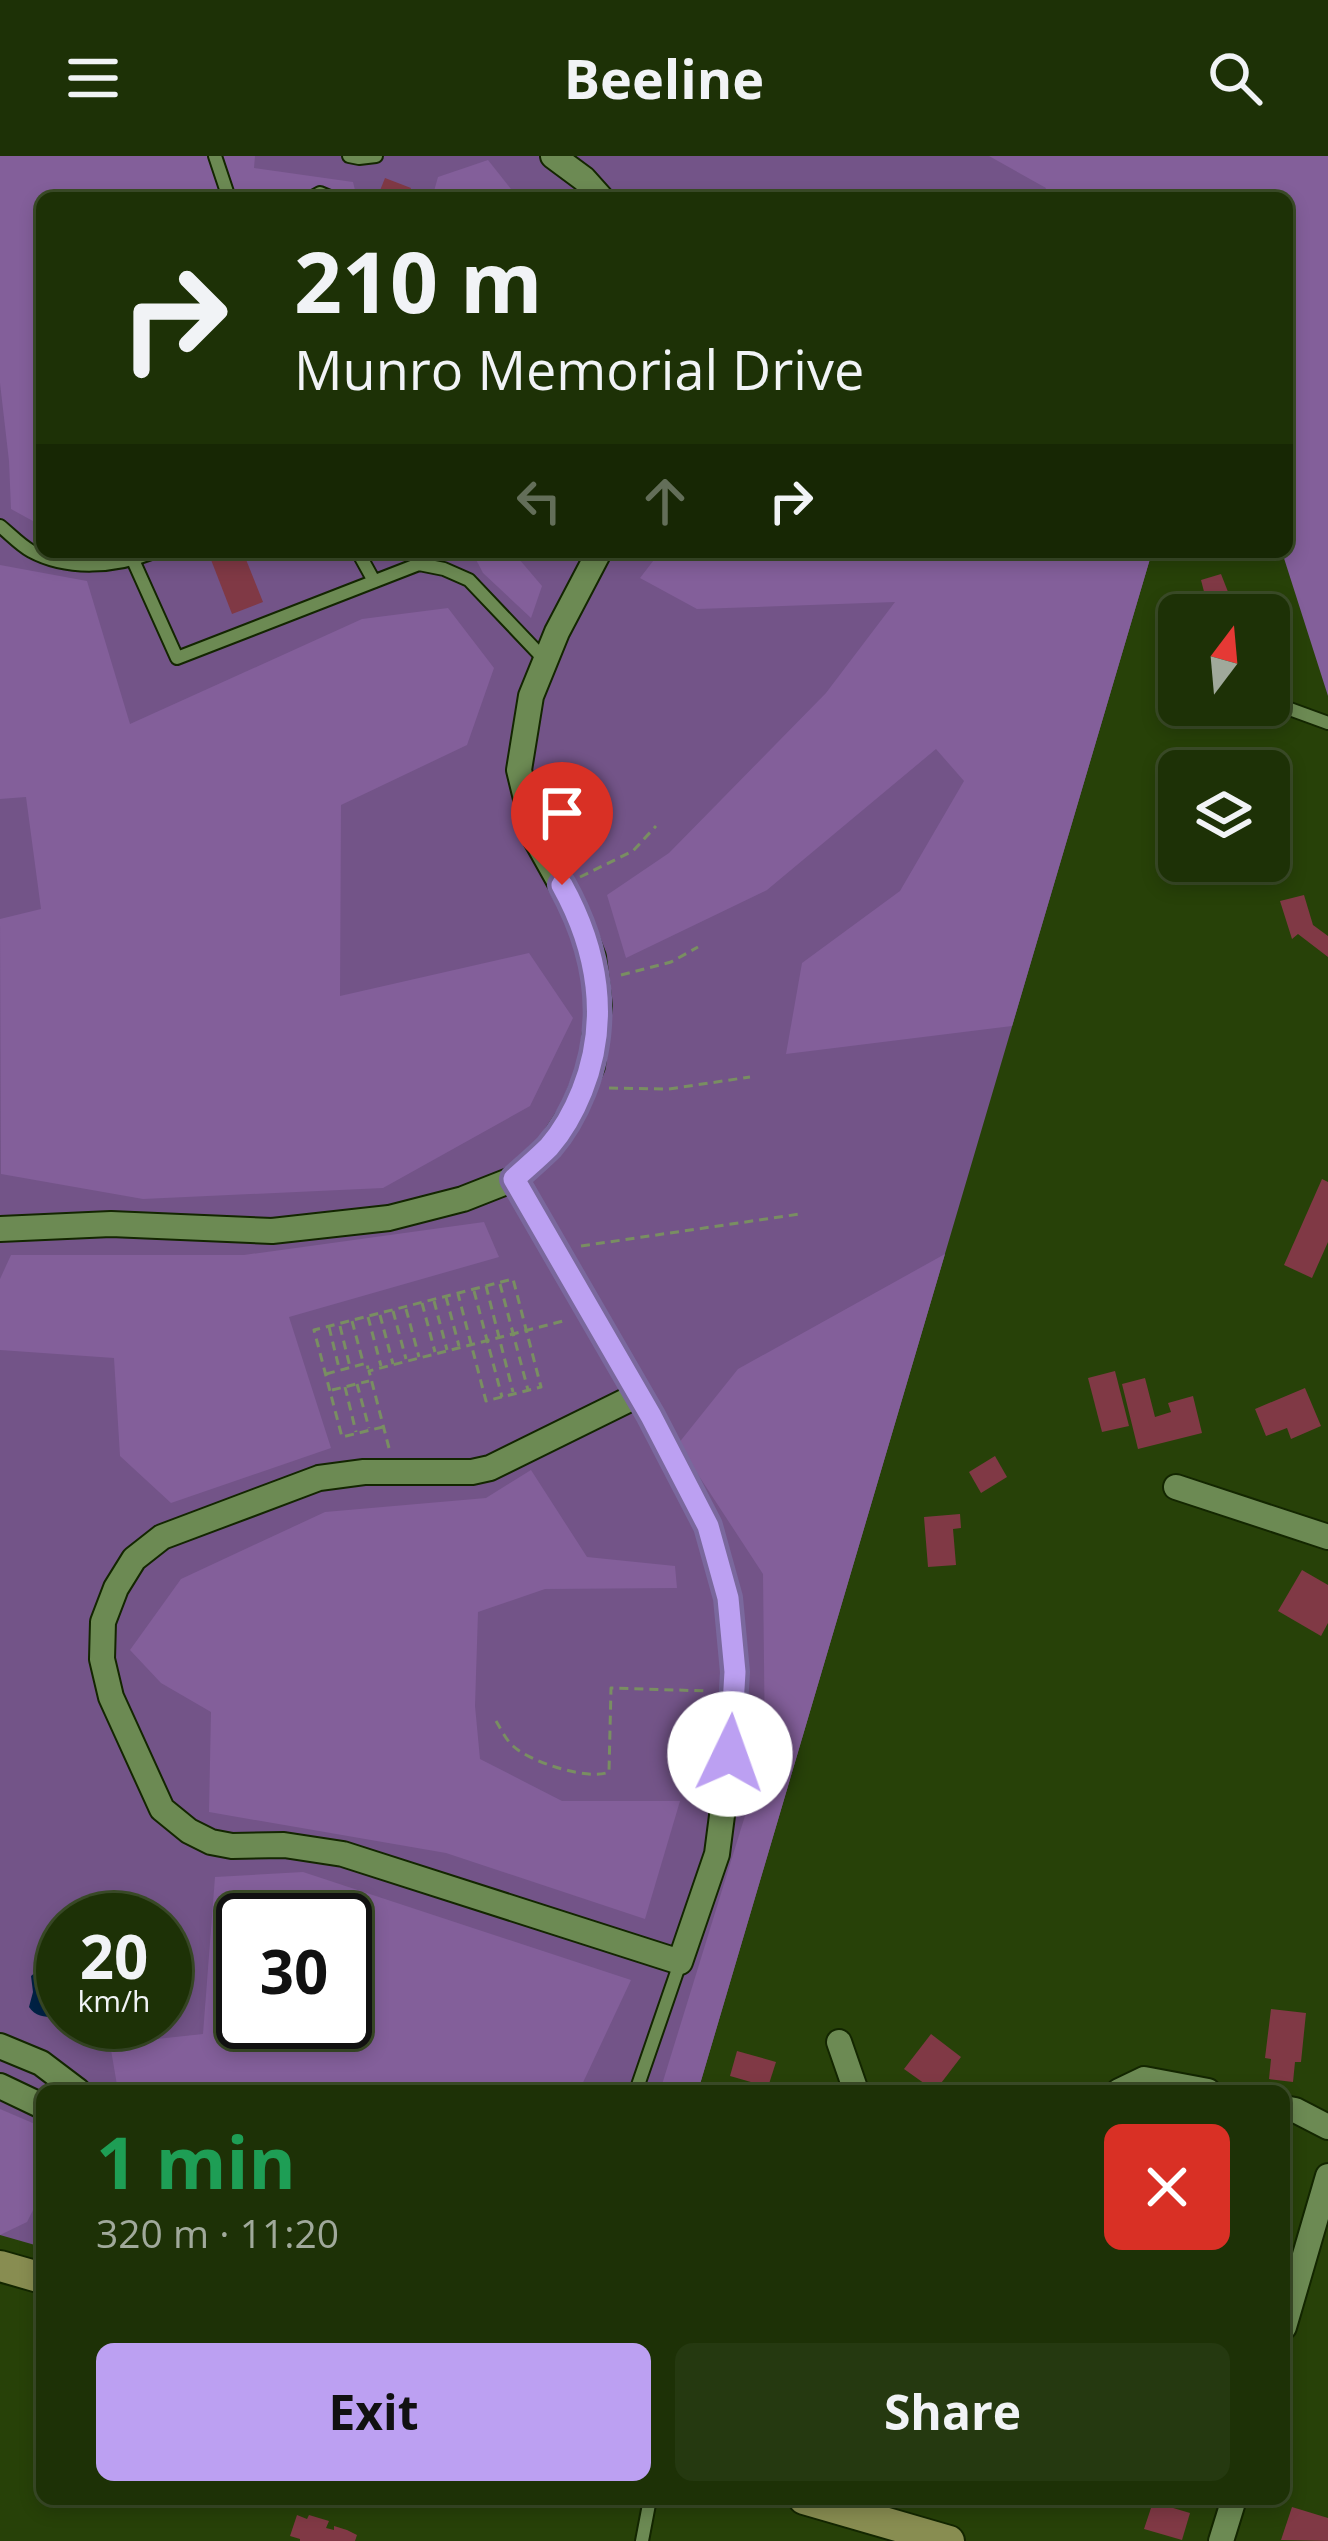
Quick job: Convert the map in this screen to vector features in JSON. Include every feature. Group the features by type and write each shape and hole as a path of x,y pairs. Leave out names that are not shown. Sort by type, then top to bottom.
{"main road":[{"path":"0,2266 36,2276"},
{"path":"825,2505 949,2541"}],"street":[{"path":"554,156 596,192"},
{"path":"0,1229 111,1224 272,1231 389,1218 464,1199 514,1179 551,1145 574,1111 592,1066 599,1006 593,957 573,906 536,840 519,770 531,696 557,632 596,558"},
{"path":"514,1179 638,1395 708,1526 728,1598 735,1672 717,1853 680,1962 343,1854 284,1844 211,1842 162,1809 111,1697 102,1659 103,1622 134,1559 162,1537 319,1478 490,1468 638,1395"},
{"path":"1176,1487 1328,1537"},
{"path":"839,2042 854,2085"},
{"path":"0,2047 41,2063 69,2085"},
{"path":"1132,2085 1144,2079 1176,2085"},
{"path":"0,2086 36,2103"},
{"path":"1290,2109 1328,2128"},
{"path":"1290,2310 1323,2215 1328,2176"},
{"path":"1221,2541 1232,2505"}],"lane":[{"path":"215,156 227,192"},
{"path":"349,156 376,156"},
{"path":"0,526 36,552"},
{"path":"53,558 74,565 138,558"},
{"path":"361,558 374,581"},
{"path":"133,560 177,658 419,564 469,580 546,661"},
{"path":"1290,709 1328,722"},
{"path":"638,2085 680,1962"},
{"path":"642,2541 649,2505"}],"path":[{"path":"562,885 633,851 656,826"},
{"path":"596,981 659,965 698,947"},
{"path":"583,1088 669,1089 750,1078"},
{"path":"555,1250 800,1214"},
{"path":"383,1427 342,1438 314,1330 512,1280 541,1387 486,1401 458,1294"},
{"path":"500,1283 528,1390"},
{"path":"486,1286 514,1394"},
{"path":"474,1289 502,1397"},
{"path":"446,1297 459,1348"},
{"path":"434,1300 447,1351"},
{"path":"422,1303 435,1354"},
{"path":"406,1307 419,1358"},
{"path":"393,1310 406,1361"},
{"path":"380,1313 394,1364"},
{"path":"369,1371 592,1313"},
{"path":"368,1317 381,1368"},
{"path":"352,1321 363,1364"},
{"path":"339,1324 350,1367"},
{"path":"328,1327 340,1370"},
{"path":"326,1374 367,1363 395,1472"},
{"path":"330,1390 371,1380"},
{"path":"357,1384 369,1430"},
{"path":"345,1387 357,1433"},
{"path":"496,1721 513,1746 531,1757 597,1777 609,1772 611,1688 734,1692"}],"shaded area":[{"path":"0,156 1269,156 1258,192 36,192 36,558 1150,558 700,2085 36,2085 36,2245 0,2235"},
{"path":"0,156 255,156 254,168 353,182 356,192 36,192 36,523 11,509 0,383"},
{"path":"989,156 1328,156 1328,696 1284,558 1293,558 1293,192 1044,192 1046,188"},
{"path":"488,160 513,192 434,192 438,177"},
{"path":"475,558 518,558 542,586 531,618 483,573"},
{"path":"655,558 1150,558 1012,1026 786,1054 802,963 900,891 964,781 936,749 767,890 626,958 607,895 669,853 826,693 895,602 697,609 640,578"},
{"path":"0,565 87,581 130,724 362,619 448,608 494,668 467,745 341,805 340,996 529,953 573,1018 530,1106 383,1188 143,1199 1,1174 0,919 41,909 26,797 0,799"},
{"path":"484,1222 499,1257 289,1317 331,1448 171,1503 120,1456 114,1358 0,1350 0,1279 11,1255 244,1255"},
{"path":"945,1254 700,2085 662,2085 765,1751 763,1574 678,1444 738,1369"},
{"path":"531,1470 587,1557 675,1566 677,1588 545,1589 478,1612 475,1706 480,1759 562,1801 680,1801 645,1919 446,1853 209,1812 211,1712 161,1683 130,1650 181,1579 325,1512 486,1498"},
{"path":"303,1872 367,1893 216,1893 216,2049 372,2049 372,1895 631,1980 582,2085 117,2085 111,2049 192,2049 192,2035 203,2034 215,1877"},
{"path":"0,2109 36,2124 36,2204 27,2222 0,2235"}],"water":[{"path":"36,1972 36,2014 29,2007 31,1976"}],"building":[{"path":"385,178 411,188 409,192 379,192"},
{"path":"210,558 245,558 263,602 232,614"},
{"path":"1221,574 1229,594 1205,594 1201,580"},
{"path":"1304,895 1313,925 1328,936 1328,957 1298,934 1292,939 1280,901"},
{"path":"1322,1179 1328,1182 1328,1242 1312,1278 1284,1265"},
{"path":"1115,1371 1129,1426 1102,1432 1088,1378"},
{"path":"1145,1378 1155,1417 1171,1412 1168,1403 1193,1396 1202,1433 1138,1449 1122,1384"},
{"path":"1305,1388 1321,1426 1291,1439 1287,1428 1266,1436 1255,1409"},
{"path":"995,1456 1007,1477 981,1493 969,1472"},
{"path":"960,1514 961,1528 953,1529 956,1565 928,1567 924,1517"},
{"path":"1302,1570 1328,1585 1328,1623 1321,1636 1278,1611"},
{"path":"1271,2009 1306,2013 1301,2062 1295,2062 1293,2082 1269,2079 1271,2059 1265,2058"},
{"path":"931,2034 961,2057 940,2085 927,2085 904,2069"},
{"path":"737,2051 776,2062 769,2085 730,2076"},
{"path":"1152,2505 1190,2513 1182,2540 1144,2529"},
{"path":"1292,2507 1328,2518 1328,2541 1281,2540"},
{"path":"297,2515 329,2521 326,2528 347,2530 357,2535 355,2541 300,2541 290,2536"}],"route":[{"path":"562,885 593,957 599,1006 592,1066 574,1111 551,1145 514,1179 651,1416 708,1526 728,1598 735,1672 730,1754"}]}
